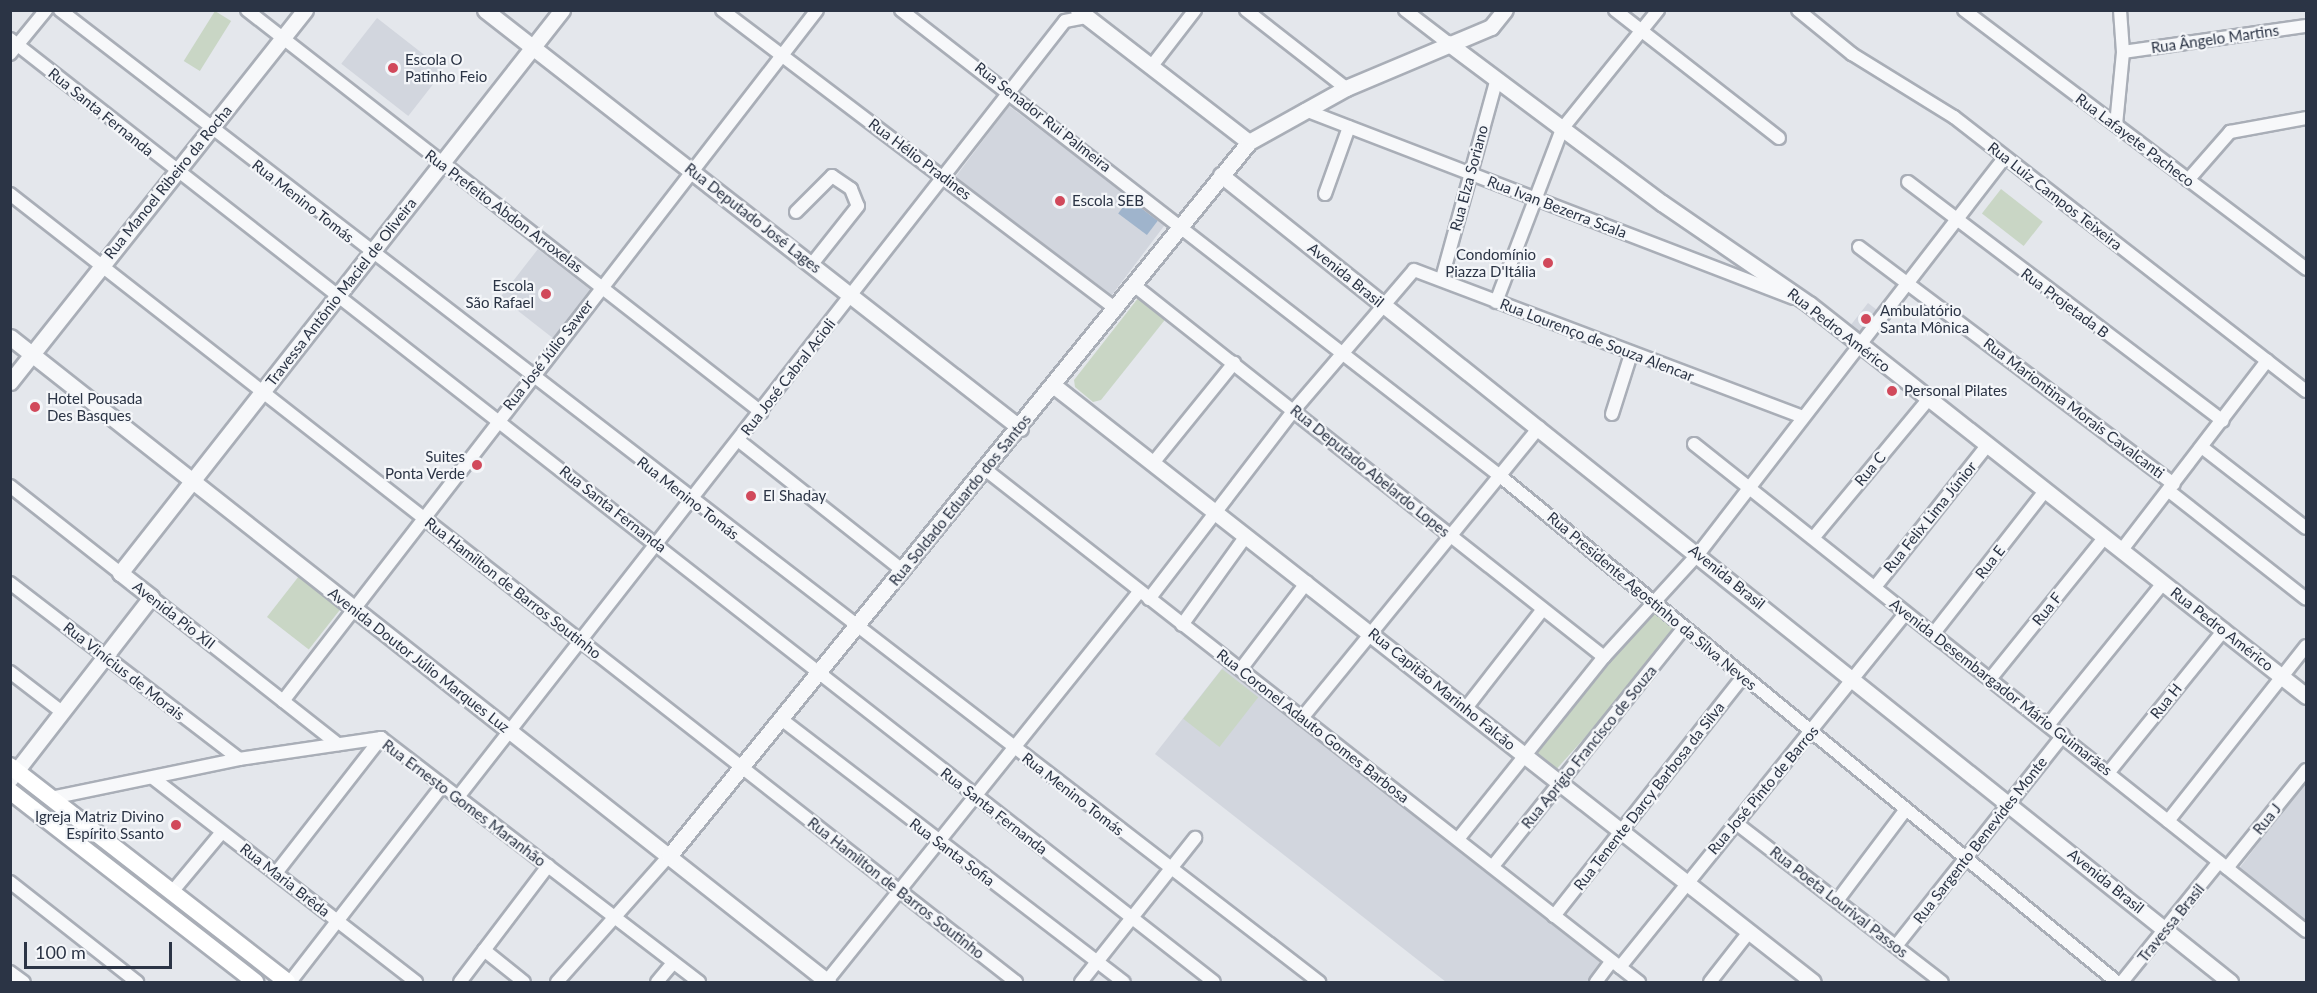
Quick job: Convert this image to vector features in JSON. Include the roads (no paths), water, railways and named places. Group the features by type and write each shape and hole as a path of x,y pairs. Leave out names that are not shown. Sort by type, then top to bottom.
{"main road":[{"path":"12,772 51,798 288,982"},
{"path":"10,791 255,982"}],"street":[{"path":"13,46 46,10"},
{"name":"Rua Menino Tomás","path":"60,10 371,254 1318,982"},
{"name":"Rua Prefeito Abdon Arroxelas","path":"247,10 602,285 760,412"},
{"name":"Rua Manoel Ribeiro da Rocha","path":"10,382 305,10"},
{"name":"Rua Deputado José Lages","path":"485,10 532,49 853,295 1020,428"},
{"name":"Travessa Antônio Maciel de Oliveira","path":"120,573 562,10"},
{"name":"Rua Hélio Pradines","path":"722,10 943,175 1116,309"},
{"name":"Rua José Júlio Sawer","path":"283,701 602,285 817,10"},
{"name":"Rua Senador Rui Palmeira","path":"901,10 1009,90 1183,226"},
{"path":"1151,67 1195,10"},
{"path":"1246,10 1346,88"},
{"path":"1405,10 1448,43"},
{"name":"Rua Soldado Eduardo dos Santos","path":"669,856 1044,399 1249,142 1346,88 1448,43 1491,27 1505,10"},
{"path":"1615,10 1779,138"},
{"path":"1496,302 1532,198 1562,129 1658,10"},
{"name":"Rua Luiz Campos Teixeira","path":"1798,10 2005,157 2307,391"},
{"name":"Rua Lafayete Pacheco","path":"1964,10 2307,269"},
{"path":"2116,125 2123,52 2120,10"},
{"path":"1082,14 1249,142"},
{"name":"Rua José Cabral Acioli","path":"458,797 853,295 1065,16 1082,14"},
{"name":"Rua Ângelo Martins","path":"2123,52 2307,26"},
{"name":"Rua Pedro Américo","path":"1448,43 1562,129 1809,304 1986,447 2307,696"},
{"name":"Rua Santa Fernanda","path":"13,46 499,419 1131,920 1214,982"},
{"name":"Rua Elza Soriano","path":"1442,278 1469,173 1497,79"},
{"name":"Rua Ivan Bezerra Scala","path":"1305,110 1809,304"},
{"path":"2188,180 2230,132 2307,118"},
{"path":"1325,194 1349,127"},
{"path":"1458,839 1604,657 1699,554 1749,485 1909,284 2005,157"},
{"name":"Avenida Brasil","path":"1221,175 2010,801 2230,982"},
{"path":"796,212 832,176 851,189 858,206 812,264"},
{"name":"Rua Projetada B","path":"1908,183 2223,421"},
{"name":"Rua Hamilton de Barros Soutinho","path":"10,194 1016,982"},
{"name":"Rua Presidente Agostinho da Silva Neves","path":"1183,226 1500,476 2117,982"},
{"name":"Rua Mariontina Morais Cavalcanti","path":"1859,247 2171,487 2307,599"},
{"name":"Rua Lourenço de Souza Alencar","path":"1382,304 1398,284 1414,270 1442,278 1496,302 1802,417"},
{"name":"Rua Deputado Abelardo Lopes","path":"1135,286 1604,657"},
{"path":"1149,599 1294,410 1382,304"},
{"name":"Avenida Doutor Júlio Marques Luz","path":"10,337 827,982"},
{"path":"1612,414 1631,354"},
{"path":"2121,551 2203,448 2267,361"},
{"path":"1153,463 1234,363"},
{"path":"1004,415 1026,414 1053,386"},
{"name":"Rua Capitão Marinho Falcão","path":"1053,386 1371,632 1525,757 1622,830 1813,982"},
{"path":"1044,399 1070,398"},
{"name":"Rua C","path":"1814,537 1927,400"},
{"path":"1302,718 1539,427"},
{"path":"738,440 903,571"},
{"name":"Avenida Desembargador Mário Guimarães","path":"1694,444 1749,485 1906,613 2063,735 2307,931"},
{"name":"Rua Felix Lima Júnior","path":"1875,587 1986,447"},
{"path":"2203,448 2307,528"},
{"name":"Rua Coronel Adauto Gomes Barbosa","path":"986,470 1138,592 1241,669 1639,982"},
{"name":"Avenida Pio XII","path":"10,486 338,744"},
{"name":"Rua E","path":"1934,633 2045,491"},
{"path":"1182,625 1246,536"},
{"name":"Rua F","path":"1991,678 2103,539"},
{"path":"1241,669 1307,582"},
{"name":"Rua Vinícius de Morais","path":"10,583 239,759"},
{"path":"2049,724 2163,583"},
{"path":"827,982 1138,592"},
{"path":"12,772 62,712 151,597"},
{"path":"1466,708 1543,609"},
{"name":"Rua José Pinto de Barros","path":"1596,982 1616,964 1814,732 1853,678 1906,613"},
{"name":"Rua Aprígio Francisco de Souza","path":"1492,866 1684,628"},
{"name":"Rua H","path":"2109,772 2224,630"},
{"path":"2168,821 2307,646"},
{"path":"10,672 62,712"},
{"name":"Rua Tenente Darcy Barbosa da Silva","path":"1554,916 1743,677"},
{"name":"Rua Santa Sofia","path":"781,719 938,842 1124,982"},
{"name":"Rua Sargento Benevides Monte","path":"1896,946 2063,735"},
{"path":"276,873 381,738"},
{"name":"Rua Ernesto Gomes Maranhão","path":"51,798 239,759 381,738 699,982"},
{"name":"Rua J","path":"2223,865 2307,770"},
{"name":"Rua Maria Brêda","path":"153,778 416,982"},
{"path":"288,982 335,919 443,785"},
{"path":"1837,901 1906,809"},
{"name":"Rua Poeta Lourival Passos","path":"1736,823 1942,982"},
{"path":"172,892 222,832"},
{"path":"1081,982 1195,838"},
{"path":"557,982 669,856"},
{"name":"Travessa Brasil","path":"2122,982 2223,865"},
{"path":"460,982 548,866"},
{"path":"10,882 137,982"},
{"path":"1710,982 1749,932"},
{"path":"484,950 524,982"},
{"path":"657,982 673,963"},
{"path":"10,972 24,982"}],"water":[{"path":"1129,199 1158,221 1147,235 1118,213"}],"place":[{"name":"Escola O Patinho Feio","path":"393,68"},
{"name":"Escola SEB","path":"1060,201"},
{"name":"Condomínio Piazza D'Itália","path":"1548,263"},
{"name":"Escola São Rafael","path":"546,294"},
{"name":"Ambulatório Santa Mônica","path":"1866,319"},
{"name":"Personal Pilates","path":"1892,391"},
{"name":"Hotel Pousada Des Basques","path":"35,407"},
{"name":"Suites Ponta Verde","path":"477,465"},
{"name":"El Shaday","path":"751,496"},
{"name":"Igreja Matriz Divino Espírito Ssanto","path":"176,825"}]}
